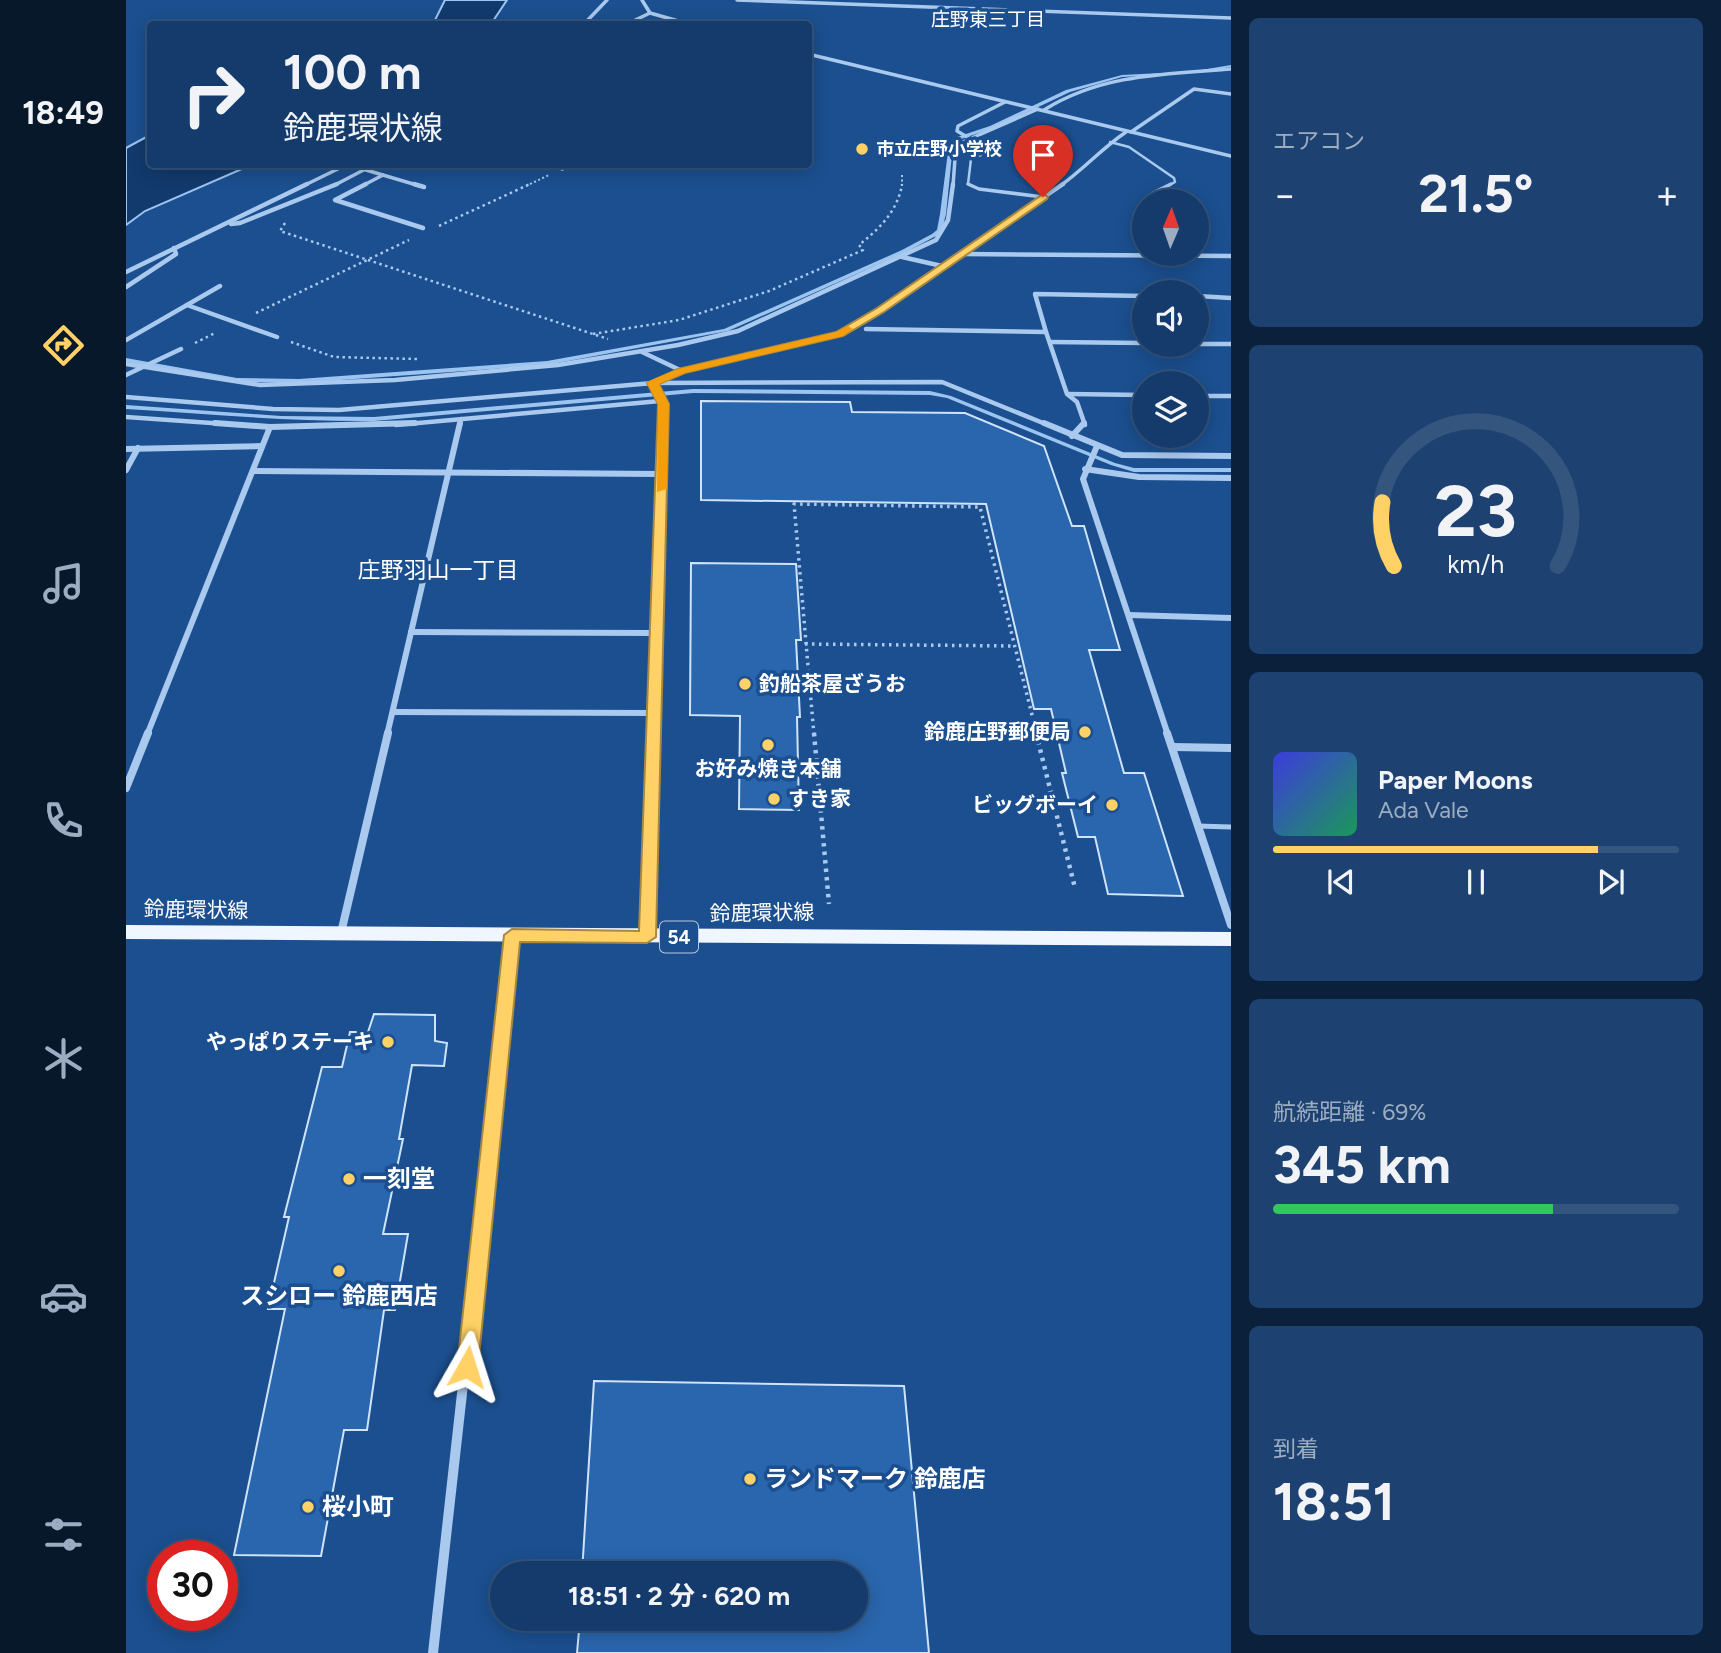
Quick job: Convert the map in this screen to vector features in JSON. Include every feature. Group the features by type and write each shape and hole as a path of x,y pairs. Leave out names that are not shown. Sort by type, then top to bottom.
{"main road":[{"name":"鈴鹿環状線","path":"126,932 1231,939"}],"street":[{"path":"587,21 607,0"},
{"path":"642,0 650,13"},
{"path":"737,0 1231,18"},
{"path":"962,0 962,8"},
{"path":"1024,0 1025,10"},
{"path":"633,21 650,13 678,21"},
{"path":"812,55 1231,156"},
{"path":"126,364 233,383 302,385 558,365 738,331 925,246 943,233 949,219 955,148 969,138 1039,110 1069,94 1127,77 1231,69"},
{"path":"653,385 682,371 839,334 880,310 1077,174 1110,142 1194,89 1231,94"},
{"path":"969,138 957,131 958,126 1006,102"},
{"path":"126,272 340,168"},
{"path":"223,225 240,223 369,168"},
{"path":"366,170 424,187"},
{"path":"383,175 335,200 426,229"},
{"path":"126,287 176,254 174,248"},
{"path":"961,254 1231,256"},
{"path":"901,256 942,266"},
{"path":"126,340 220,286"},
{"path":"1072,436 1085,425 1077,402 1067,394 1035,294 1132,296"},
{"path":"1209,297 1231,298"},
{"path":"187,305 277,337"},
{"path":"866,330 1046,332"},
{"path":"1049,342 1132,343"},
{"path":"1209,344 1231,344"},
{"path":"126,375 181,349"},
{"path":"641,351 682,371"},
{"path":"126,397 273,409 340,410 653,385 806,380 942,382 1122,455 1231,456"},
{"path":"647,937 664,404 653,385"},
{"path":"1067,394 1132,395"},
{"path":"1209,396 1231,396"},
{"path":"126,417 270,427 371,426 660,401"},
{"path":"341,934 461,419"},
{"path":"126,788 270,427"},
{"path":"126,449 262,446"},
{"path":"1097,446 1083,479 1231,925"},
{"path":"126,470 138,448"},
{"path":"1085,470 1139,477 1231,478"},
{"path":"253,471 661,474"},
{"path":"1129,615 1231,618"},
{"path":"411,632 656,633"},
{"path":"393,712 654,713"},
{"path":"1173,747 1231,748"},
{"path":"433,1653 467,1367 512,935"}],"lane":[{"path":"1110,142 1129,147 1174,178 1175,182 1161,189"},
{"path":"986,153 971,159 968,184 979,189 1043,197"},
{"path":"1198,826 1231,827"}],"path":[{"path":"426,229 562,169"},
{"path":"592,334 679,320 769,291 863,250 859,245 878,230 892,213 902,188 902,175"},
{"path":"291,215 280,231 616,342"},
{"path":"181,349 416,237"},
{"path":"277,337 334,357 424,359"},
{"path":"829,904 794,504 980,507 1075,888"},
{"path":"805,643 1015,646"}],"water":[{"path":"445,0 507,0 493,21 434,21"},
{"path":"147,137 147,168 244,168 145,211 126,225 126,148"}],"building":[{"path":"701,401 850,402 852,412 965,413 1044,446 1072,526 1084,526 1120,650 1089,650 1124,773 1144,773 1183,896 1108,894 1095,837 1078,837 1062,773 1066,773 1051,709 1034,709 986,504 701,500"},
{"path":"691,563 796,564 801,640 796,640 800,717 797,717 799,810 739,809 740,716 690,715"},
{"path":"374,1014 435,1015 435,1041 447,1043 444,1066 412,1065 399,1139 403,1139 383,1234 408,1234 395,1310 384,1310 367,1430 344,1430 321,1556 238,1555 237,1540 285,1309 268,1309 289,1217 284,1217 322,1067 342,1067 350,1032 368,1032"},
{"name":"ランドマーク 鈴鹿店","path":"594,1381 904,1386 929,1653 577,1653 579,1631 868,1631 868,1561 583,1561"}],"waterway":[{"path":"1203,70 1231,66"},
{"path":"126,360 237,380 299,381 547,363 726,330 934,235 939,230 943,214 951,144 959,138 992,127 1068,91 1122,76 1161,74"},
{"path":"126,407 343,420 693,391 930,393 949,397 1113,464 1134,470 1231,470"}],"slow traffic":[{"path":"661,489 664,404 660,401 653,383 682,371 839,334 848,329"}],"place":[{"name":"市立庄野小学校","path":"862,149"},
{"name":"釣船茶屋ざうお","path":"745,684"},
{"name":"鈴鹿庄野郵便局","path":"1085,732"},
{"name":"お好み焼き本舗","path":"768,745"},
{"name":"すき家","path":"774,799"},
{"name":"ビッグボーイ","path":"1112,805"},
{"name":"やっぱりステーキ","path":"388,1042"},
{"name":"一刻堂","path":"349,1179"},
{"name":"スシロー 鈴鹿西店","path":"339,1271"},
{"name":"ランドマーク 鈴鹿店","path":"750,1479"},
{"name":"桜小町","path":"308,1507"}],"district":[{"name":"庄野東三丁目","path":"988,19"},
{"name":"庄野羽山一丁目","path":"438,570"}],"route":[{"path":"467,1367 512,935 647,937 664,404 660,401 653,383 682,371 839,334 933,275 1043,197"}]}
